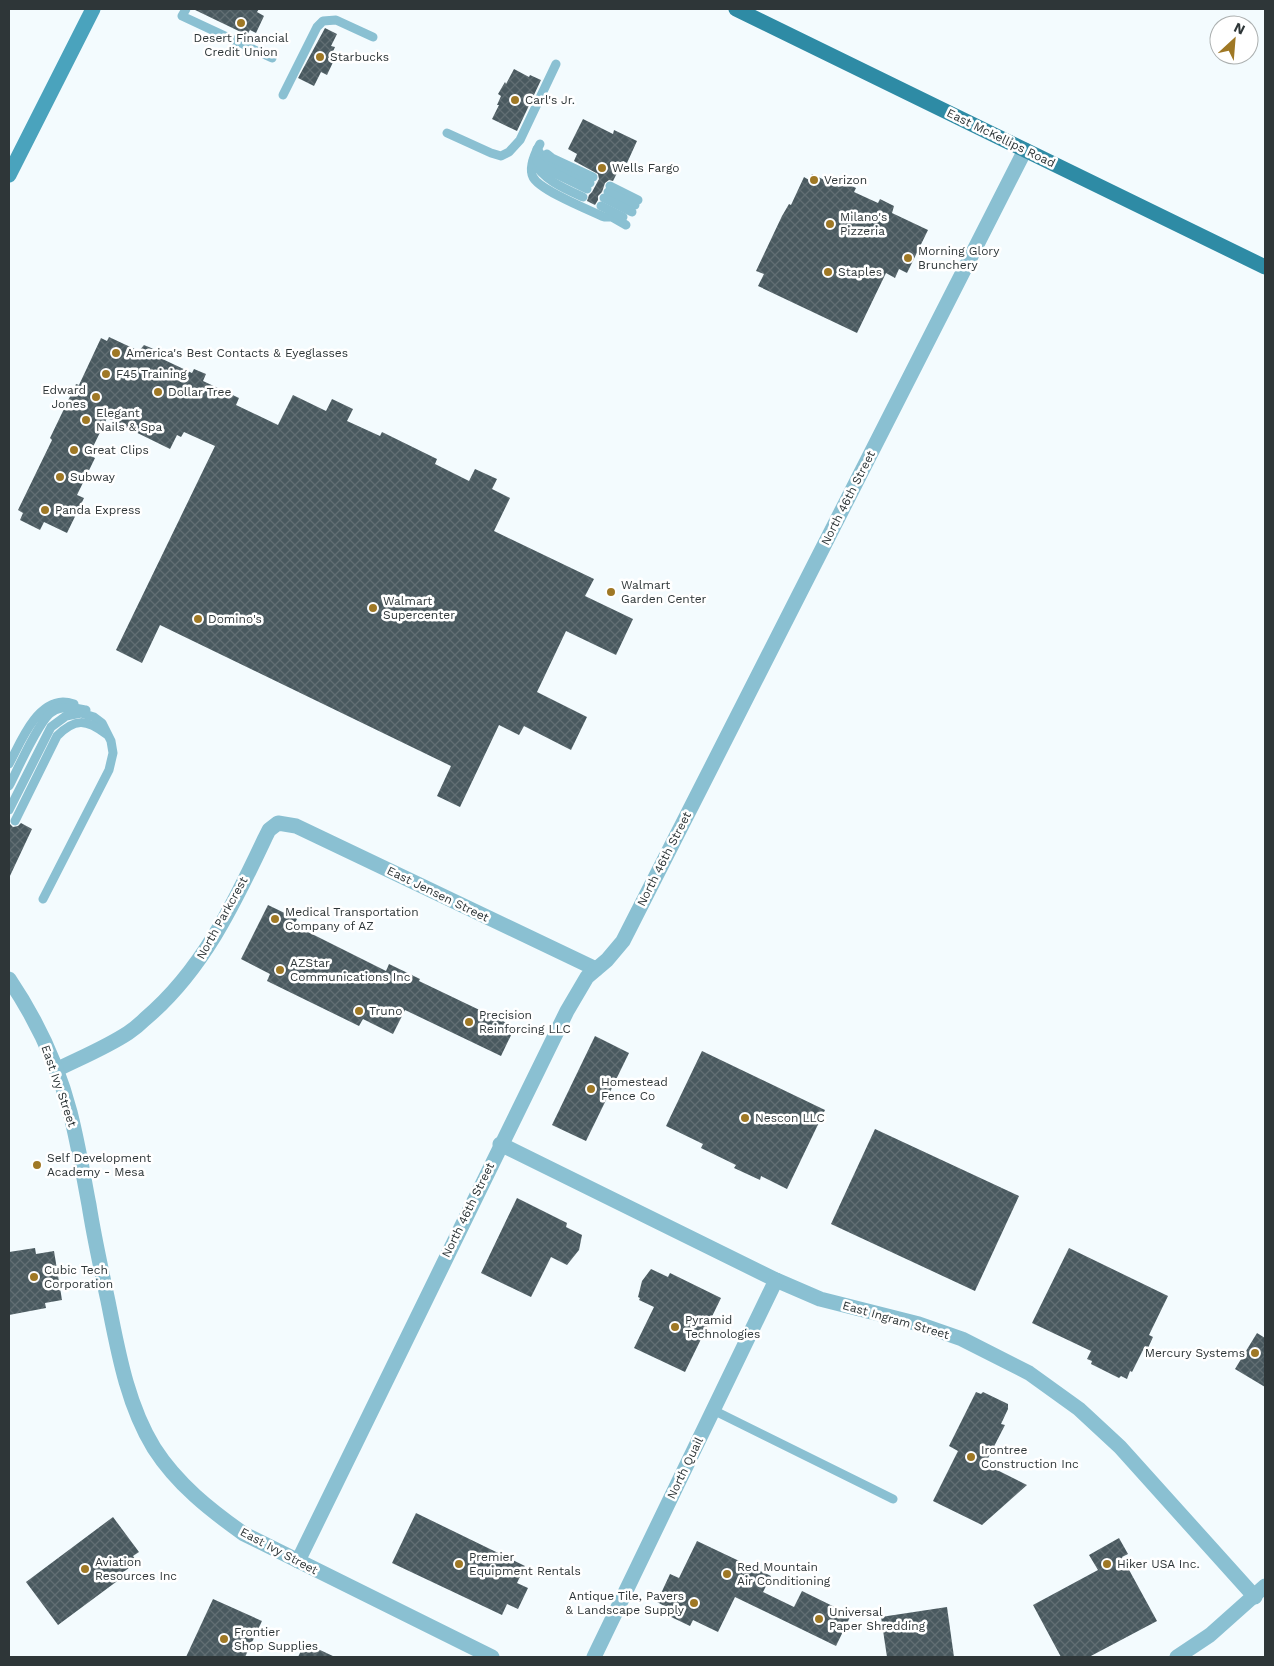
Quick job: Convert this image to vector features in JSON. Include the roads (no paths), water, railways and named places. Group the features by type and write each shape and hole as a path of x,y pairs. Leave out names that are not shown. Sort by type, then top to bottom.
{"main road":[{"path":"9,175 93,9"},
{"name":"East McKellips Road","path":"736,9 1265,267"}],"street":[{"name":"North 46th Street","path":"298,1561 500,1144 567,1011 587,977 607,960 622,941 1025,150"},
{"name":"East Jensen Street","path":"278,823 296,826 596,970"},
{"name":"North Parkcrest","path":"56,1070 128,1033 159,1007 201,958 230,908 264,838 269,830 278,823"},
{"name":"East Ivy Street","path":"9,979 27,1008 56,1070 70,1112 120,1363 135,1409 154,1448 183,1484 210,1510 244,1534 492,1657"},
{"name":"East Ingram Street","path":"500,1144 776,1280 820,1299 919,1324 962,1339 1029,1373 1079,1408 1120,1447 1260,1592"},
{"name":"North Quail","path":"594,1657 776,1280"},
{"path":"1177,1657 1210,1635 1260,1592"}],"lane":[{"path":"186,9 182,16 272,58"},
{"path":"283,96 317,28 323,21 336,20 372,37"},
{"path":"447,133 500,156 509,152 520,140 556,64"},
{"path":"543,150 588,187 548,170 538,162 536,152 543,150"},
{"path":"536,152 532,165 533,177 542,187 604,217 632,212"},
{"path":"632,212 606,195 632,212"},
{"path":"9,764 32,721 47,707 62,702 74,704 102,723 110,741 113,753 109,770 43,899"},
{"path":"9,786 41,726 51,712 69,707 85,710"},
{"path":"9,810 52,727 66,716 81,713 94,717"},
{"path":"15,820 57,736 68,725 87,723 98,727 107,734"},
{"path":"713,1410 893,1499"}],"place":[{"name":"Desert Financial Credit Union","path":"241,23"},
{"name":"Starbucks","path":"320,57"},
{"name":"Carl's Jr.","path":"515,100"},
{"name":"Wells Fargo","path":"602,168"},
{"name":"Verizon","path":"814,180"},
{"name":"Milano's Pizzeria","path":"830,224"},
{"name":"Morning Glory Brunchery","path":"908,258"},
{"name":"Staples","path":"828,272"},
{"name":"America's Best Contacts & Eyeglasses","path":"116,353"},
{"name":"F45 Training","path":"106,374"},
{"name":"Dollar Tree","path":"158,392"},
{"name":"Edward Jones","path":"96,397"},
{"name":"Elegant Nails & Spa","path":"86,420"},
{"name":"Great Clips","path":"74,450"},
{"name":"Subway","path":"60,477"},
{"name":"Panda Express","path":"45,510"},
{"name":"Walmart Garden Center","path":"611,592"},
{"name":"Walmart Supercenter","path":"373,608"},
{"name":"Domino's","path":"198,619"},
{"name":"Medical Transportation Company of AZ","path":"275,919"},
{"name":"AZStar Communications Inc","path":"280,970"},
{"name":"Truno","path":"359,1011"},
{"name":"Precision Reinforcing LLC","path":"469,1022"},
{"name":"Homestead Fence Co","path":"591,1089"},
{"name":"Nescon LLC","path":"745,1118"},
{"name":"Self Development Academy - Mesa","path":"37,1165"},
{"name":"Cubic Tech Corporation","path":"34,1277"},
{"name":"Pyramid Technologies","path":"675,1327"},
{"name":"Mercury Systems","path":"1255,1353"},
{"name":"Irontree Construction Inc","path":"971,1457"},
{"name":"Premier Equipment Rentals","path":"459,1564"},
{"name":"Hiker USA Inc.","path":"1107,1564"},
{"name":"Aviation Resources Inc","path":"85,1569"},
{"name":"Red Mountain Air Conditioning","path":"727,1574"},
{"name":"Antique Tile, Pavers & Landscape Supply","path":"694,1603"},
{"name":"Universal Paper Shredding","path":"819,1619"},
{"name":"Frontier Shop Supplies","path":"224,1639"}]}
